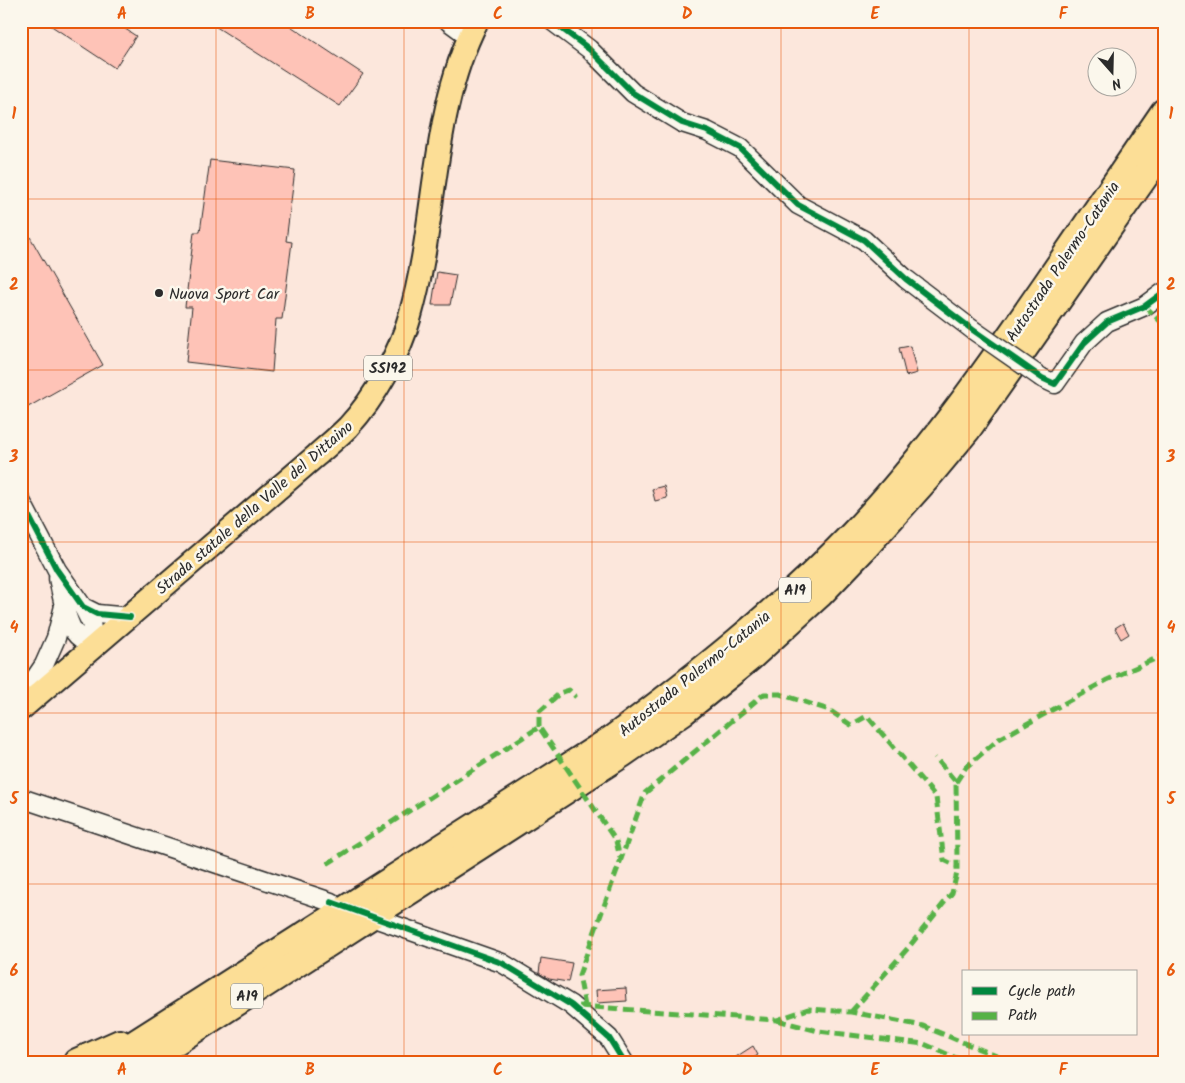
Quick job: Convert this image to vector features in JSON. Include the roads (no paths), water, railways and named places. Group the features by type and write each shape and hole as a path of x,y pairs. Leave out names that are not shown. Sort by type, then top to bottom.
{"highway":[{"name":"Autostrada Palermo-Catania","path":"106,1062 612,739 738,641 804,583 860,526 911,468 952,417 1010,338 1164,112"},
{"name":"Autostrada Palermo-Catania","path":"144,1062 622,754 684,711 751,657 819,595 866,546 967,430 1164,148"},
{"path":"163,1062 276,988 350,929"},
{"path":"77,1062 169,1021"}],"main road":[{"name":"Strada statale della Valle del Dittaino","path":"21,709 317,456 348,427 367,403 383,378 399,346 410,317 418,282 444,115 474,27"}],"street":[{"path":"448,21 463,32 474,27"},
{"path":"552,21 589,49 633,94 682,123 707,131 740,148 798,205 864,240 906,279 973,330 1042,378 1055,384 1084,343 1107,322 1145,306 1164,292"},
{"path":"21,501 56,570 83,607 91,623 95,646 84,642 74,632 64,606 56,570"},
{"path":"21,699 44,664 56,638 64,606"},
{"path":"83,607 97,614 130,617"},
{"path":"21,798 331,902"},
{"path":"380,920 502,963 571,1005 608,1038 624,1062"}],"place":[{"name":"Nuova Sport Car","path":"159,293"}]}
